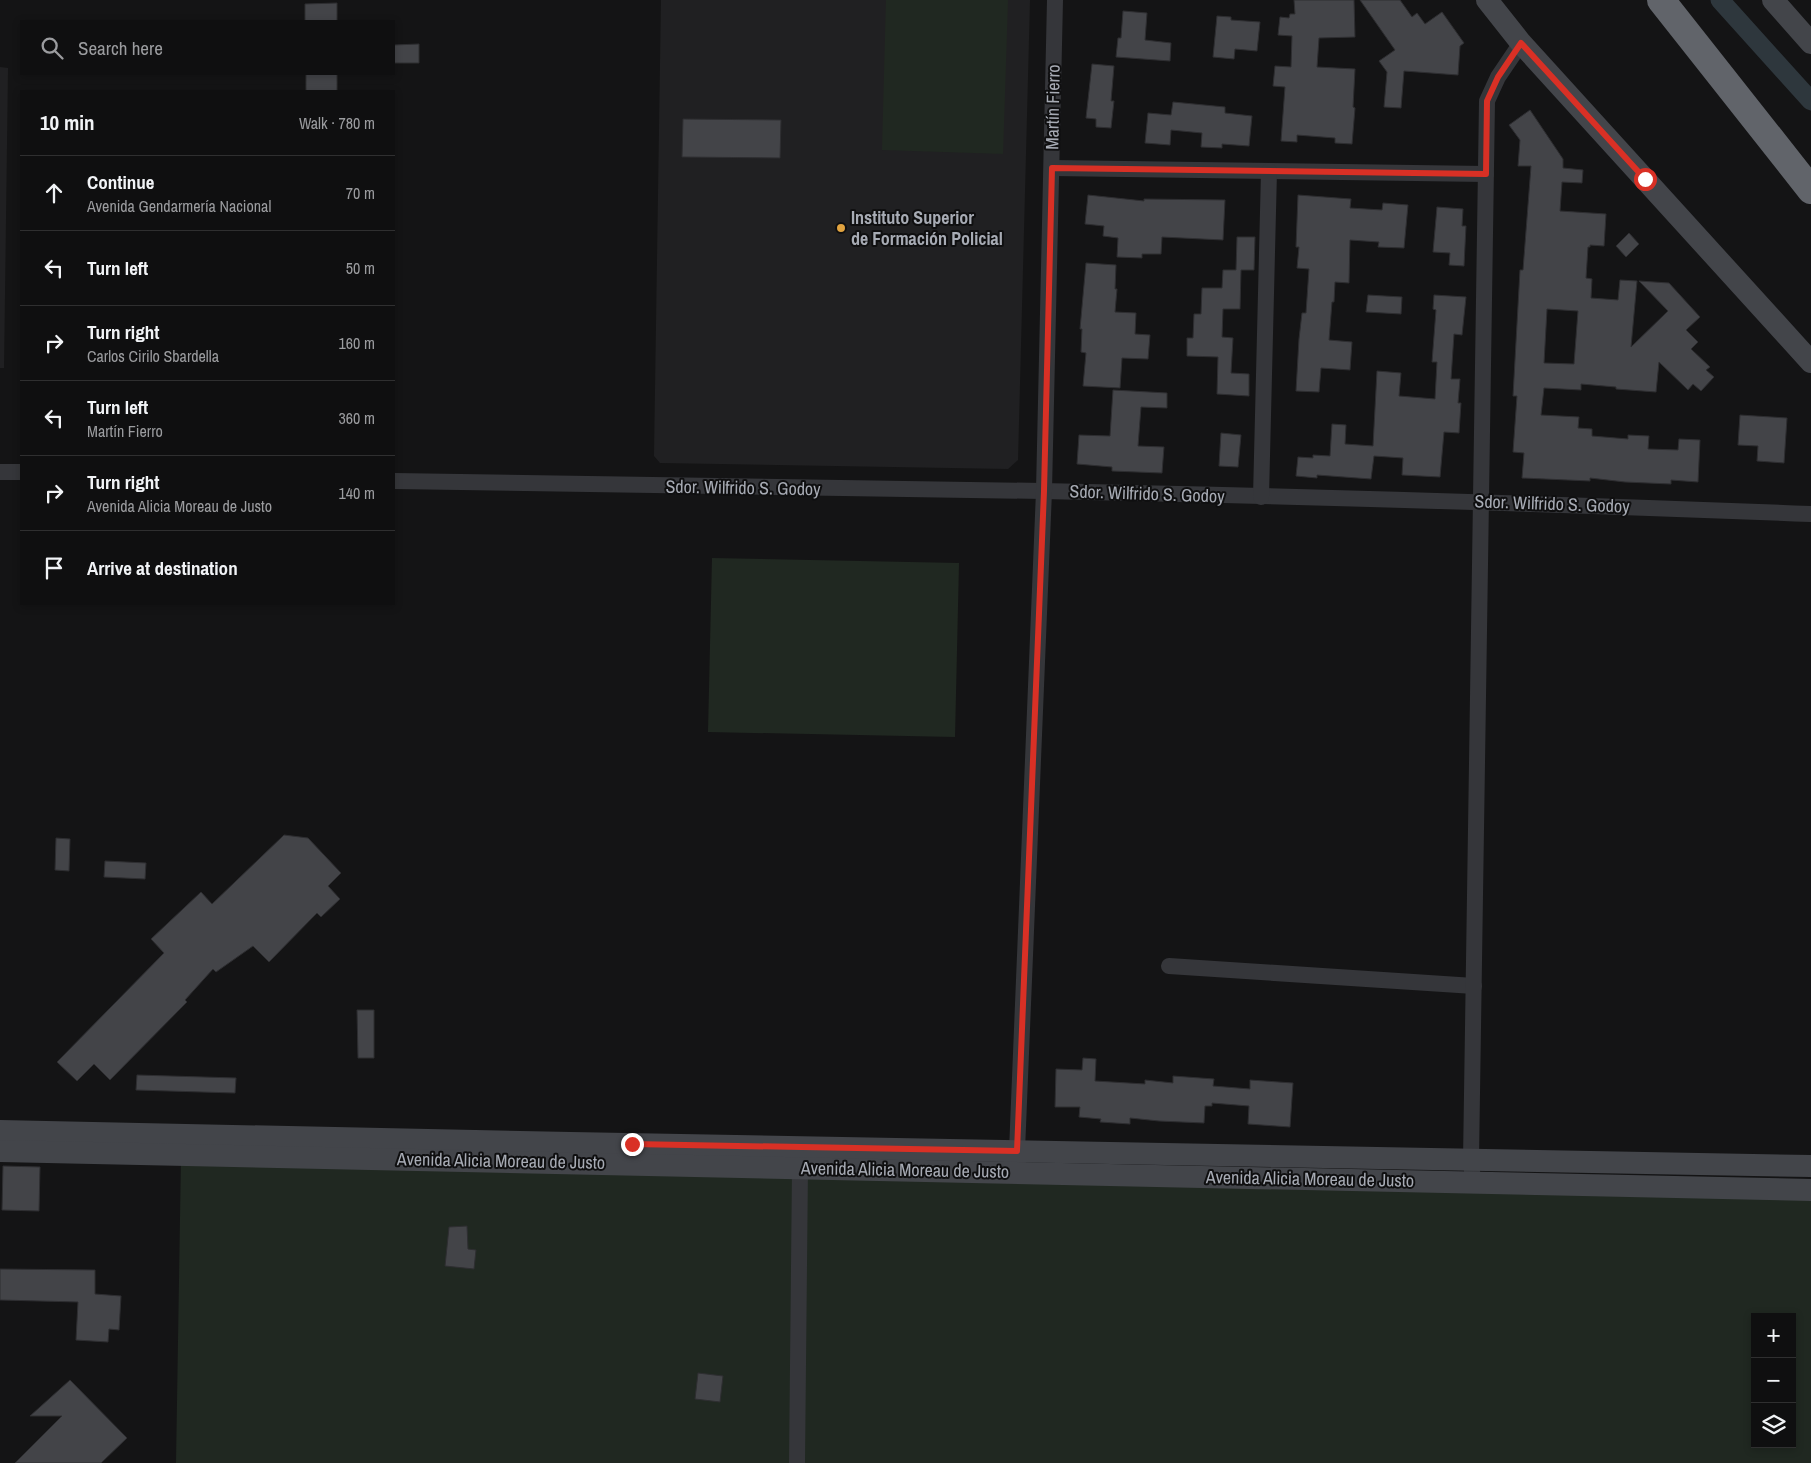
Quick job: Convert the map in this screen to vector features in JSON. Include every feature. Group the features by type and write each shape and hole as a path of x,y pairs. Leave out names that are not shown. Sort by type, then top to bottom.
{"highway":[{"path":"1661,0 1811,190"}],"main road":[{"path":"1487,0 1521,43 1811,362"},
{"path":"1773,0 1811,43"},
{"name":"Avenida Alicia Moreau de Justo","path":"0,1131 1018,1162 1473,1182 1811,1190"},
{"name":"Avenida Alicia Moreau de Justo","path":"0,1151 800,1168 1018,1162 1471,1160 1811,1166"}],"street":[{"name":"Martín Fierro","path":"1018,1162 1044,491 1055,0"},
{"path":"1473,1182 1471,1160 1487,101 1498,77 1521,43"},
{"path":"1052,168 1486,174"},
{"path":"1261,497 1269,171"},
{"path":"0,472 20,472"},
{"name":"Sdor. Wilfrido S. Godoy","path":"395,481 1044,491 1481,502 1811,514"},
{"path":"1169,966 1474,986"},
{"path":"797,1463 800,1168"}],"shaded area":[{"name":"Instituto Superior de Formación Policial","path":"661,0 1030,0 1018,460 1008,469 660,463 654,456"},
{"path":"886,0 1008,0 1003,154 882,150"},
{"path":"0,67 8,68 4,368 0,368"},
{"path":"712,558 959,563 955,737 708,732"},
{"path":"181,1157 1811,1188 1811,1463 176,1463"}],"building":[{"path":"1294,0 1354,0 1355,37 1319,38 1317,67 1355,69 1353,107 1355,108 1352,144 1335,143 1335,138 1297,135 1297,142 1281,141 1285,87 1273,86 1275,66 1291,67 1292,36 1278,35 1280,17 1289,18 1290,14 1295,14"},
{"path":"1360,0 1400,0 1412,17 1417,13 1425,24 1442,12 1464,43 1460,46 1458,75 1404,71 1401,108 1384,107 1387,72 1379,61 1395,50"},
{"path":"337,3 337,20 305,20 305,4"},
{"path":"1123,11 1147,13 1145,40 1171,43 1170,61 1116,57 1118,38 1121,38"},
{"path":"1217,16 1231,17 1231,20 1260,22 1257,51 1235,49 1234,59 1213,57"},
{"path":"419,44 419,63 395,63 395,45"},
{"path":"1092,64 1114,66 1111,101 1114,101 1111,128 1096,127 1096,119 1086,118"},
{"path":"306,75 337,75 337,90 306,90"},
{"path":"1173,102 1225,107 1225,113 1252,116 1249,146 1222,144 1222,148 1201,147 1202,133 1171,130 1170,145 1145,143 1148,113 1171,115"},
{"path":"1530,110 1563,159 1563,168 1583,170 1582,183 1562,182 1560,211 1606,214 1604,246 1590,245 1588,247 1586,278 1592,279 1591,298 1618,300 1620,280 1637,281 1631,347 1668,311 1639,281 1669,283 1700,317 1686,330 1698,342 1691,349 1710,367 1706,370 1714,377 1701,391 1693,384 1688,390 1659,362 1656,392 1581,384 1581,390 1544,388 1541,415 1579,417 1578,428 1592,429 1592,436 1628,439 1628,435 1649,436 1648,449 1678,450 1679,439 1700,440 1698,482 1671,480 1671,484 1590,478 1590,481 1522,478 1524,453 1513,452 1517,396 1513,396 1520,270 1523,270 1531,166 1518,166 1520,140 1509,125","holes":["1547,309 1578,311 1574,364 1544,363"]},
{"path":"683,119 781,120 780,158 682,157"},
{"path":"1088,195 1144,201 1144,199 1225,200 1223,240 1162,237 1161,254 1142,254 1142,258 1117,257 1118,238 1103,236 1104,226 1085,224"},
{"path":"1298,195 1351,199 1350,208 1382,210 1383,203 1408,205 1404,248 1378,247 1379,242 1350,240 1349,283 1335,282 1329,340 1352,342 1350,370 1321,368 1319,392 1296,391 1299,339 1302,313 1306,313 1309,269 1297,268 1299,247 1296,247"},
{"path":"1437,207 1463,209 1462,226 1466,226 1464,266 1449,265 1450,253 1433,252"},
{"path":"1629,233 1639,244 1626,257 1616,246"},
{"path":"1237,237 1255,237 1254,270 1241,270 1240,309 1223,309 1222,337 1233,338 1231,373 1249,374 1249,396 1217,394 1218,357 1187,356 1187,338 1193,338 1194,314 1201,314 1202,288 1222,288 1223,270 1236,270"},
{"path":"1086,263 1116,265 1115,289 1117,289 1115,312 1136,313 1135,334 1150,335 1148,359 1122,358 1120,388 1083,386 1086,353 1081,352 1082,329 1080,329"},
{"path":"1368,295 1402,297 1401,314 1366,312"},
{"path":"1434,295 1466,297 1462,335 1454,334 1451,379 1460,379 1458,403 1461,403 1459,433 1444,432 1440,477 1402,475 1403,458 1374,456 1371,479 1317,475 1317,478 1296,476 1298,457 1313,458 1313,455 1330,456 1332,424 1346,425 1345,444 1373,446 1377,371 1401,373 1399,396 1435,399 1437,362 1432,362 1436,310 1433,309"},
{"path":"1113,390 1167,393 1167,408 1141,407 1138,446 1164,447 1162,473 1112,471 1112,467 1077,464 1079,435 1110,436"},
{"path":"1740,415 1787,418 1784,463 1757,461 1758,446 1738,445"},
{"path":"1221,433 1241,435 1238,467 1219,466"},
{"path":"284,835 308,838 341,873 328,886 340,899 321,917 317,913 269,962 253,946 216,972 213,969 185,1000 187,1002 110,1080 94,1064 77,1081 57,1062 164,953 151,939 201,892 212,904"},
{"path":"56,838 70,839 69,871 55,870"},
{"path":"105,861 146,863 145,879 104,877"},
{"path":"357,1010 374,1010 374,1058 358,1058"},
{"path":"1083,1058 1096,1059 1095,1081 1145,1084 1145,1080 1173,1083 1173,1076 1214,1079 1213,1086 1250,1089 1250,1080 1293,1083 1290,1127 1248,1124 1249,1106 1212,1103 1212,1106 1205,1106 1204,1123 1130,1118 1130,1124 1100,1122 1101,1119 1079,1117 1080,1107 1055,1107 1056,1069 1082,1070"},
{"path":"137,1075 236,1078 235,1093 136,1090"},
{"path":"3,1166 40,1167 39,1211 2,1210"},
{"path":"467,1226 468,1249 476,1250 474,1269 445,1266 449,1227"},
{"path":"0,1269 95,1270 95,1294 121,1296 119,1330 109,1329 108,1342 76,1340 78,1302 0,1300"},
{"path":"698,1373 723,1376 720,1402 695,1399"},
{"path":"70,1380 127,1438 101,1463 15,1463 62,1416 30,1416"}],"waterway":[{"path":"1720,0 1811,101"}],"place":[{"name":"Instituto Superior de Formación Policial","path":"841,228"}],"route":[{"path":"632,1144 1017,1151 1044,491 1052,168 1486,174 1487,101 1498,77 1521,43 1645,179"}]}
